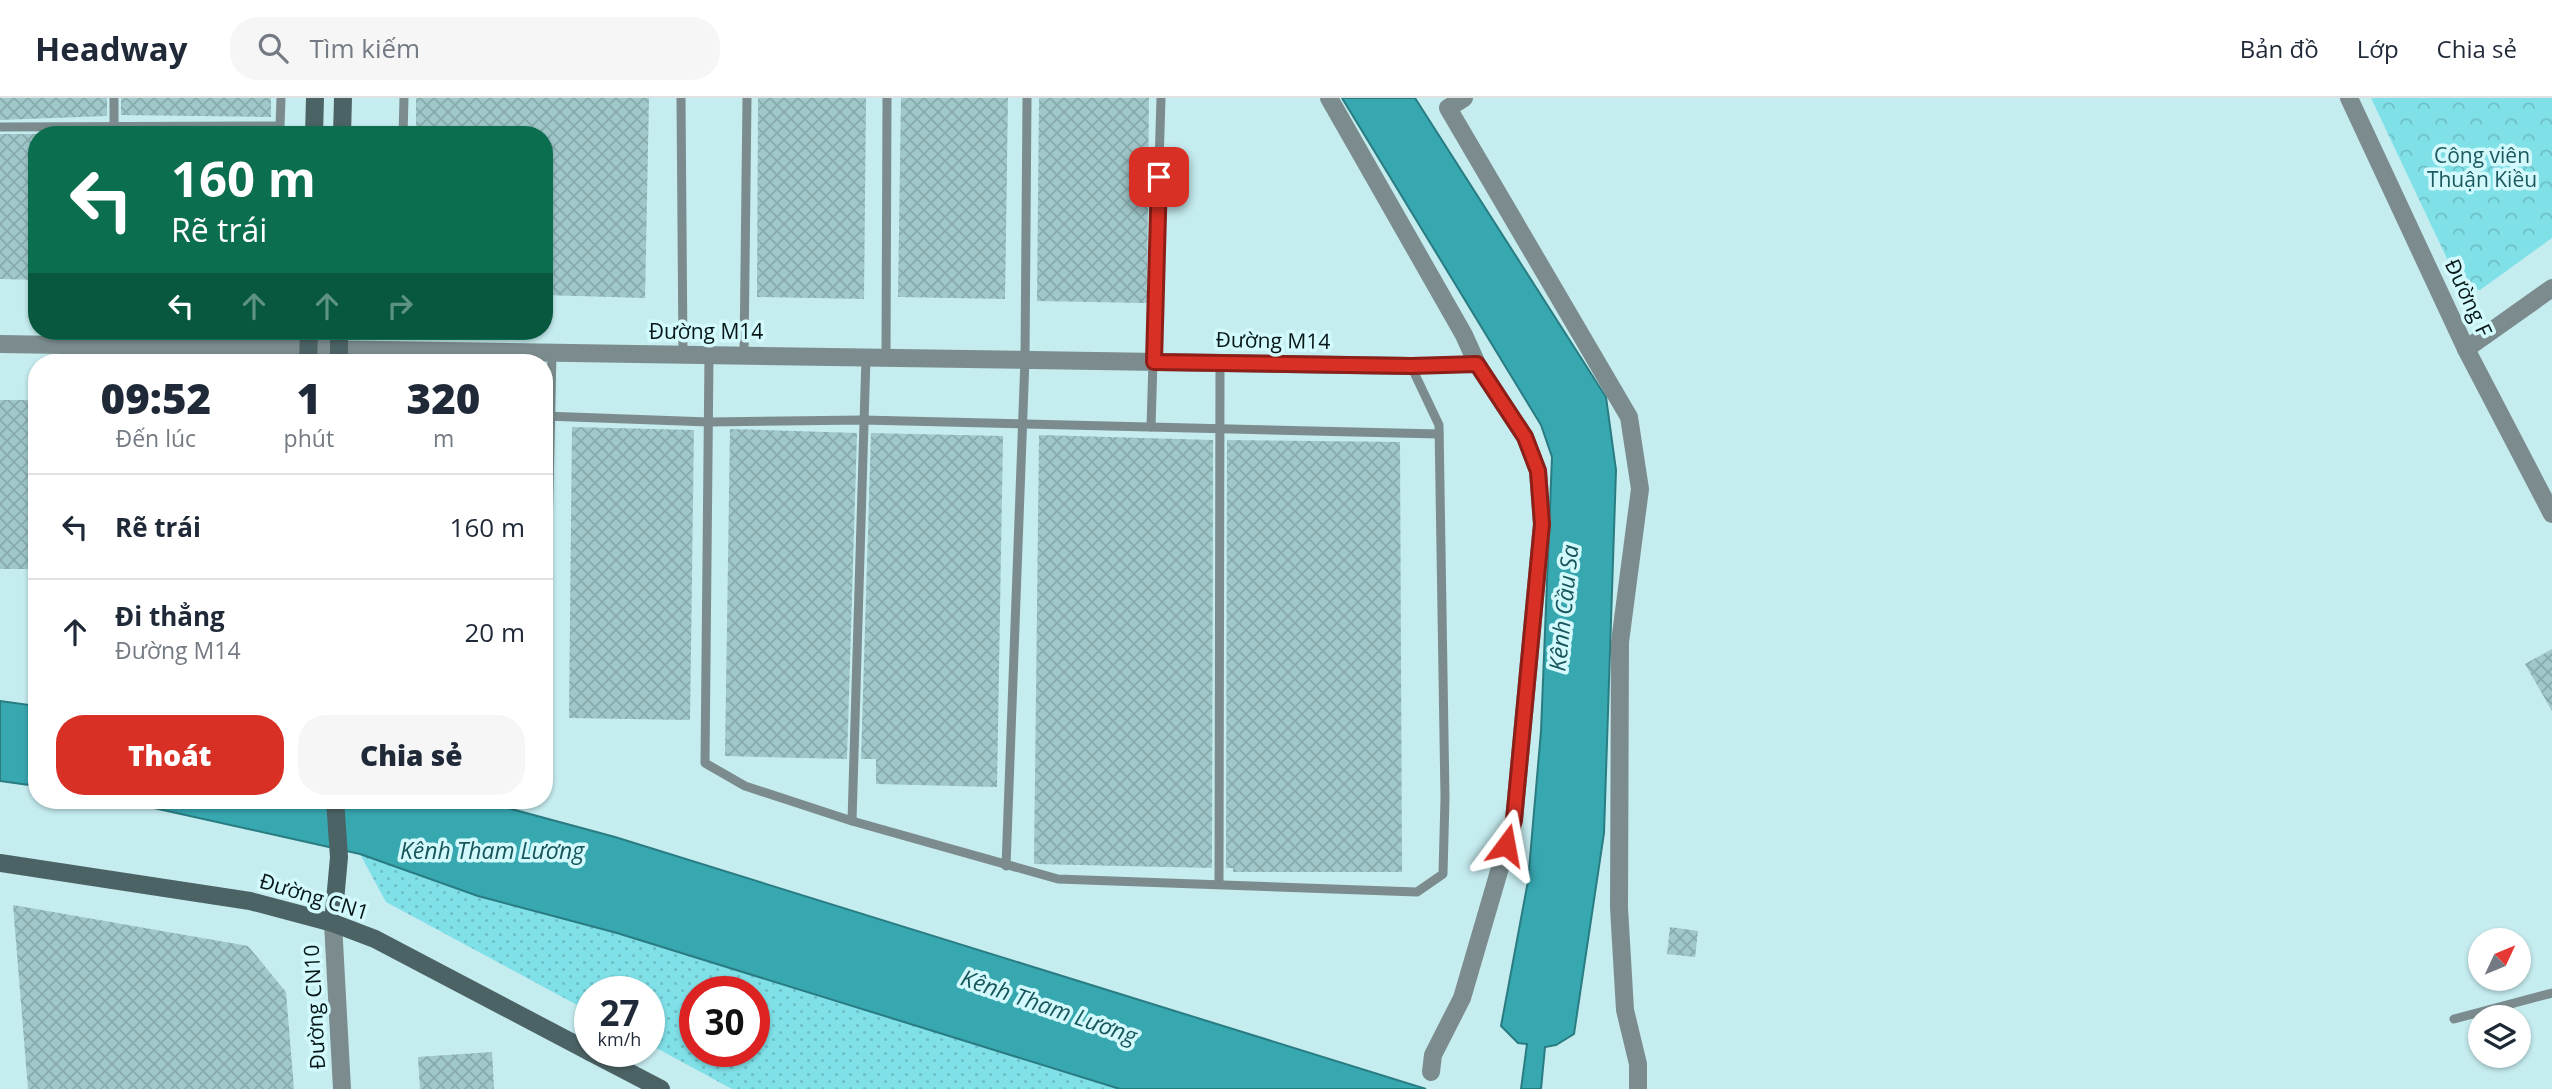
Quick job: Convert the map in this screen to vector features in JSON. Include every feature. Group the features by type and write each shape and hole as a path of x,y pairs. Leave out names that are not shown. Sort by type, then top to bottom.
{"street":[{"path":"314,126 315,98"},
{"path":"342,126 343,98"},
{"path":"1329,98 1464,335 1477,364 1525,437 1538,471 1542,524 1514,820 1462,998 1433,1055 1431,1072"},
{"path":"1464,98 1444,103 1629,417 1640,489 1620,642 1619,908 1625,1010 1638,1064 1638,1089"},
{"name":"Đường F","path":"2349,98 2466,349 2552,514"},
{"path":"2466,349 2552,288"},
{"name":"Đường M14","path":"0,344 308,347 332,354"},
{"name":"Đường M14","path":"481,354 744,355 1411,366"},
{"path":"333,923 339,858 336,809"},
{"name":"Đường CN1","path":"0,863 250,901 333,923 386,945 574,1044"},
{"name":"Đường CN10","path":"333,923 342,1089"},
{"name":"Đường CN1","path":"619,1067 661,1089"}],"lane":[{"path":"114,98 114,126"},
{"path":"280,126 281,98"},
{"path":"403,126 404,98"},
{"path":"681,98 684,355"},
{"path":"744,355 747,98"},
{"path":"886,357 887,98"},
{"path":"1006,866 1025,359 1027,98"},
{"path":"1152,427 1161,98"},
{"path":"0,127 28,127"},
{"path":"709,355 705,763 744,786 852,821 1006,866 1058,878 1417,892 1443,874 1445,798 1439,425 1411,366 1477,364"},
{"path":"852,821 866,357"},
{"path":"1219,884 1220,363"},
{"path":"553,416 709,422 863,420 1022,426 1220,427 1439,434"},
{"path":"2454,1018 2552,993"}],"green space":[{"name":"Công viên Thuận Kiều","path":"2371,98 2552,98 2552,238 2480,290 2459,284"},
{"path":"360,854 478,896 617,933 756,976 679,976 679,1060 665,1053 665,976 574,976 574,1003 386,902"},
{"path":"770,980 1120,1089 732,1089 691,1067 770,1067"}],"water":[{"name":"Kênh Cầu Sa","path":"1342,98 1415,98 1606,397 1616,470 1604,833 1574,1034 1556,1045 1545,1047 1541,1089 1521,1089 1527,1044 1518,1043 1501,1026 1528,881 1541,731 1552,457 1541,425"},
{"path":"0,701 28,705 28,785 0,781"},
{"name":"Kênh Tham Lương","path":"158,809 511,809 615,837 1426,1089 1120,1089 770,980 770,976 756,976 617,933 478,896 360,854"}],"building":[{"path":"0,98 107,98 107,116 0,120"},
{"path":"121,98 271,98 271,117 121,115"},
{"path":"416,98 649,98 645,298 553,295 553,126 416,126"},
{"path":"758,98 866,98 864,299 757,297"},
{"path":"901,98 1008,98 1005,299 898,297"},
{"path":"1039,98 1149,98 1147,303 1037,301"},
{"path":"0,134 28,134 28,280 0,279"},
{"path":"0,400 28,400 28,569 0,569"},
{"path":"572,427 694,430 690,720 569,718"},
{"path":"730,429 857,433 847,759 725,756"},
{"path":"871,433 1003,436 997,787 876,784 876,759 861,759"},
{"path":"1039,435 1213,440 1212,868 1034,864"},
{"path":"1227,440 1400,442 1402,872 1233,872 1233,868 1226,868"},
{"path":"2552,649 2552,711 2525,664"},
{"path":"13,905 248,946 286,992 294,1089 28,1089"},
{"path":"1670,927 1698,931 1695,957 1667,954"},
{"path":"492,1052 494,1089 420,1089 418,1057"}],"route":[{"path":"1159,177 1154,362 1411,366 1477,364 1525,437 1538,471 1542,524 1514,820 1506,845"}]}
